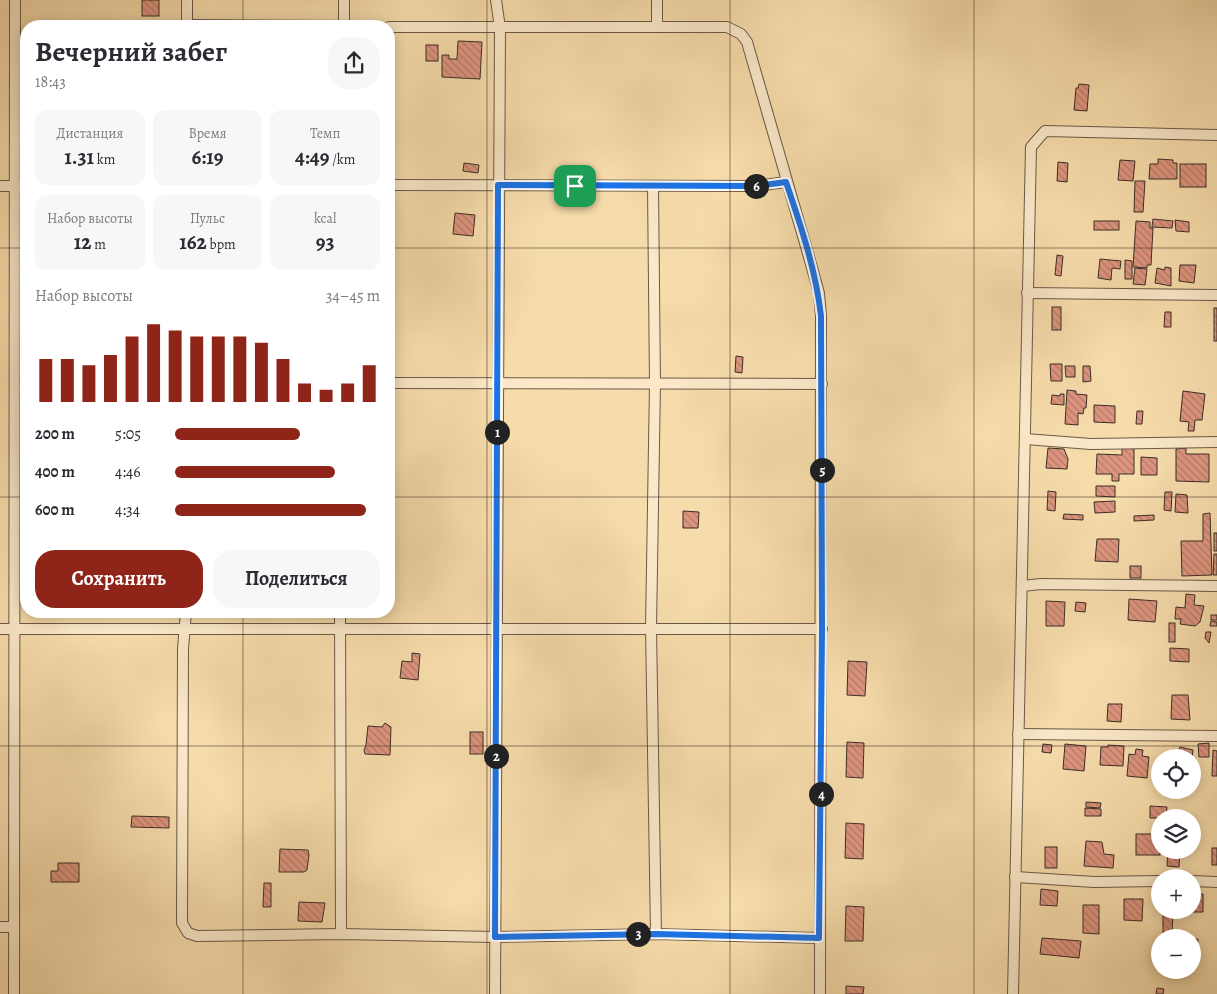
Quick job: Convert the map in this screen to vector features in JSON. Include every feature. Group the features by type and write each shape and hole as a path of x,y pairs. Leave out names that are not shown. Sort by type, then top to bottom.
{"street":[{"path":"15,0 20,155"},
{"path":"187,20 188,0"},
{"path":"344,0 344,20"},
{"path":"495,994 500,28 496,0"},
{"path":"657,0 657,27"},
{"path":"395,27 727,27 740,34 747,42 819,293 822,384 820,994"},
{"path":"1013,994 1031,147 1045,131 1217,136"},
{"path":"395,185 757,186 786,182"},
{"path":"0,186 20,186"},
{"path":"653,186 652,628 656,934"},
{"path":"14,994 14,629 20,249"},
{"path":"1027,294 1217,295"},
{"path":"395,383 822,384"},
{"path":"1025,439 1091,444 1217,442"},
{"path":"1022,586 1041,584 1217,586"},
{"path":"186,618 183,649 183,928 188,933 196,936 341,934 495,937 656,934 819,938"},
{"path":"340,618 341,934"},
{"path":"0,628 822,629"},
{"path":"1018,734 1217,736"},
{"path":"1014,877 1094,882 1151,881"},
{"path":"1201,881 1217,882"},
{"path":"0,927 14,927"}],"building":[{"path":"142,0 159,0 159,16 142,16"},
{"path":"458,41 482,42 480,79 442,77 442,55 449,55 449,59 457,59"},
{"path":"426,45 438,45 438,61 426,61"},
{"path":"1079,84 1089,85 1087,111 1074,110 1076,88 1078,88"},
{"path":"1158,159 1173,160 1173,163 1177,163 1177,179 1149,179 1150,164 1158,164"},
{"path":"1120,160 1135,161 1133,181 1118,180"},
{"path":"1058,162 1068,163 1067,182 1057,181"},
{"path":"464,163 479,165 478,173 463,171"},
{"path":"1180,164 1206,164 1206,187 1180,187"},
{"path":"1135,181 1145,181 1143,212 1134,212"},
{"path":"455,213 475,215 473,236 453,234"},
{"path":"1153,219 1173,221 1172,228 1152,227"},
{"path":"1175,220 1189,222 1189,232 1176,231"},
{"path":"1094,221 1119,221 1119,230 1094,230"},
{"path":"1136,221 1150,222 1150,228 1153,228 1151,265 1147,265 1147,268 1133,267"},
{"path":"1057,255 1063,256 1061,276 1055,275"},
{"path":"1100,259 1121,261 1120,269 1112,268 1111,280 1098,278"},
{"path":"1125,260 1132,261 1132,279 1125,279"},
{"path":"1180,265 1196,265 1194,283 1179,281"},
{"path":"1165,267 1171,268 1171,286 1155,283 1157,268 1165,270"},
{"path":"1135,268 1147,269 1145,285 1133,284"},
{"path":"1052,307 1061,307 1061,330 1052,330"},
{"path":"1214,308 1217,308 1217,341 1214,341"},
{"path":"1165,312 1171,312 1171,327 1164,327"},
{"path":"736,356 743,357 742,373 735,372"},
{"path":"1050,364 1062,364 1062,381 1051,381"},
{"path":"1065,366 1075,366 1075,377 1066,377"},
{"path":"1083,366 1090,366 1091,381 1083,382"},
{"path":"1067,390 1076,391 1076,394 1087,395 1086,408 1084,408 1083,414 1078,413 1078,425 1065,424"},
{"path":"1183,391 1205,394 1202,420 1195,420 1194,431 1188,431 1189,422 1180,421"},
{"path":"1060,394 1064,394 1064,405 1051,404 1052,395 1060,396"},
{"path":"1094,405 1115,406 1115,423 1094,422"},
{"path":"1137,411 1143,411 1142,424 1136,424"},
{"path":"1122,447 1134,447 1134,474 1119,474 1119,481 1112,481 1112,474 1096,474 1097,454 1122,455"},
{"path":"1048,448 1064,449 1068,459 1067,469 1046,468"},
{"path":"1186,448 1186,454 1209,454 1209,482 1176,481 1176,449"},
{"path":"1141,457 1157,458 1157,475 1141,475"},
{"path":"1096,486 1115,486 1115,497 1096,496"},
{"path":"1048,491 1056,492 1055,511 1047,510"},
{"path":"1165,492 1172,492 1171,511 1164,510"},
{"path":"1176,494 1187,495 1188,513 1175,512"},
{"path":"1115,501 1115,512 1095,513 1094,502"},
{"path":"683,511 699,512 698,528 683,528"},
{"path":"1210,513 1212,575 1182,576 1181,541 1203,541 1203,514"},
{"path":"1064,514 1083,515 1083,520 1063,519"},
{"path":"1154,515 1154,520 1134,521 1134,516"},
{"path":"1214,533 1217,533 1217,551 1214,551"},
{"path":"1097,539 1119,539 1118,562 1095,561"},
{"path":"1214,554 1217,554 1217,575 1213,575"},
{"path":"1130,566 1141,566 1141,578 1130,578"},
{"path":"1186,594 1195,595 1194,605 1204,606 1200,622 1195,626 1180,624 1181,619 1175,619 1176,607 1185,608"},
{"path":"1129,599 1157,601 1155,622 1128,620"},
{"path":"1046,601 1065,602 1064,626 1046,626"},
{"path":"1076,602 1086,603 1085,612 1075,611"},
{"path":"1211,615 1217,615 1217,620 1211,620"},
{"path":"1211,621 1217,622 1217,626 1210,626"},
{"path":"1169,623 1175,623 1175,642 1169,642"},
{"path":"1206,632 1211,632 1209,643 1205,638"},
{"path":"1170,648 1189,649 1189,662 1170,661"},
{"path":"412,653 420,654 418,680 400,678 402,661 412,662"},
{"path":"848,661 867,662 865,696 847,695"},
{"path":"1172,695 1188,695 1190,720 1171,719"},
{"path":"1108,704 1122,704 1121,722 1107,721"},
{"path":"385,723 391,727 390,755 365,754 368,726 382,727"},
{"path":"470,732 483,732 483,754 470,754"},
{"path":"847,742 864,743 863,778 846,777"},
{"path":"1209,743 1209,757 1201,757 1201,749 1198,749 1198,744"},
{"path":"1043,744 1052,745 1051,753 1042,752"},
{"path":"1065,744 1086,746 1084,771 1063,769"},
{"path":"1108,745 1124,746 1123,766 1100,765 1101,747 1108,747"},
{"path":"1136,749 1143,750 1142,756 1149,757 1147,778 1127,776 1129,754 1135,755"},
{"path":"1213,750 1217,751 1217,776 1212,776"},
{"path":"1086,802 1101,803 1100,808 1086,807"},
{"path":"1150,806 1167,807 1167,809 1151,809 1150,818"},
{"path":"1085,808 1101,809 1101,816 1085,816"},
{"path":"132,816 169,817 169,828 131,827"},
{"path":"846,823 864,824 863,859 845,858"},
{"path":"1136,834 1151,834 1151,855 1136,855"},
{"path":"1086,841 1102,842 1104,854 1114,855 1113,868 1084,866"},
{"path":"1045,847 1057,847 1057,868 1045,868"},
{"path":"1212,848 1217,848 1217,865 1212,865"},
{"path":"280,849 308,850 307,870 304,872 279,872"},
{"path":"1167,859 1179,859 1179,867 1167,866"},
{"path":"58,863 79,863 79,882 51,882 51,871 58,871"},
{"path":"264,883 271,883 271,907 263,907"},
{"path":"1041,889 1058,891 1057,906 1040,905"},
{"path":"1201,894 1203,894 1203,912 1201,912"},
{"path":"1124,899 1143,899 1142,921 1124,920"},
{"path":"299,902 325,903 322,922 298,921"},
{"path":"1083,905 1099,905 1099,934 1083,933"},
{"path":"846,906 864,907 863,941 845,941"},
{"path":"1163,919 1173,919 1172,929 1163,929"},
{"path":"1042,938 1081,941 1079,958 1040,954"},
{"path":"846,986 864,987 863,994 846,994"},
{"path":"1157,988 1164,989 1163,994 1156,994"}],"route":[{"path":"786,182 795,209 819,293 821,316 822,629 819,938 656,934 495,937 498,185 575,186 757,186 786,182"}]}
